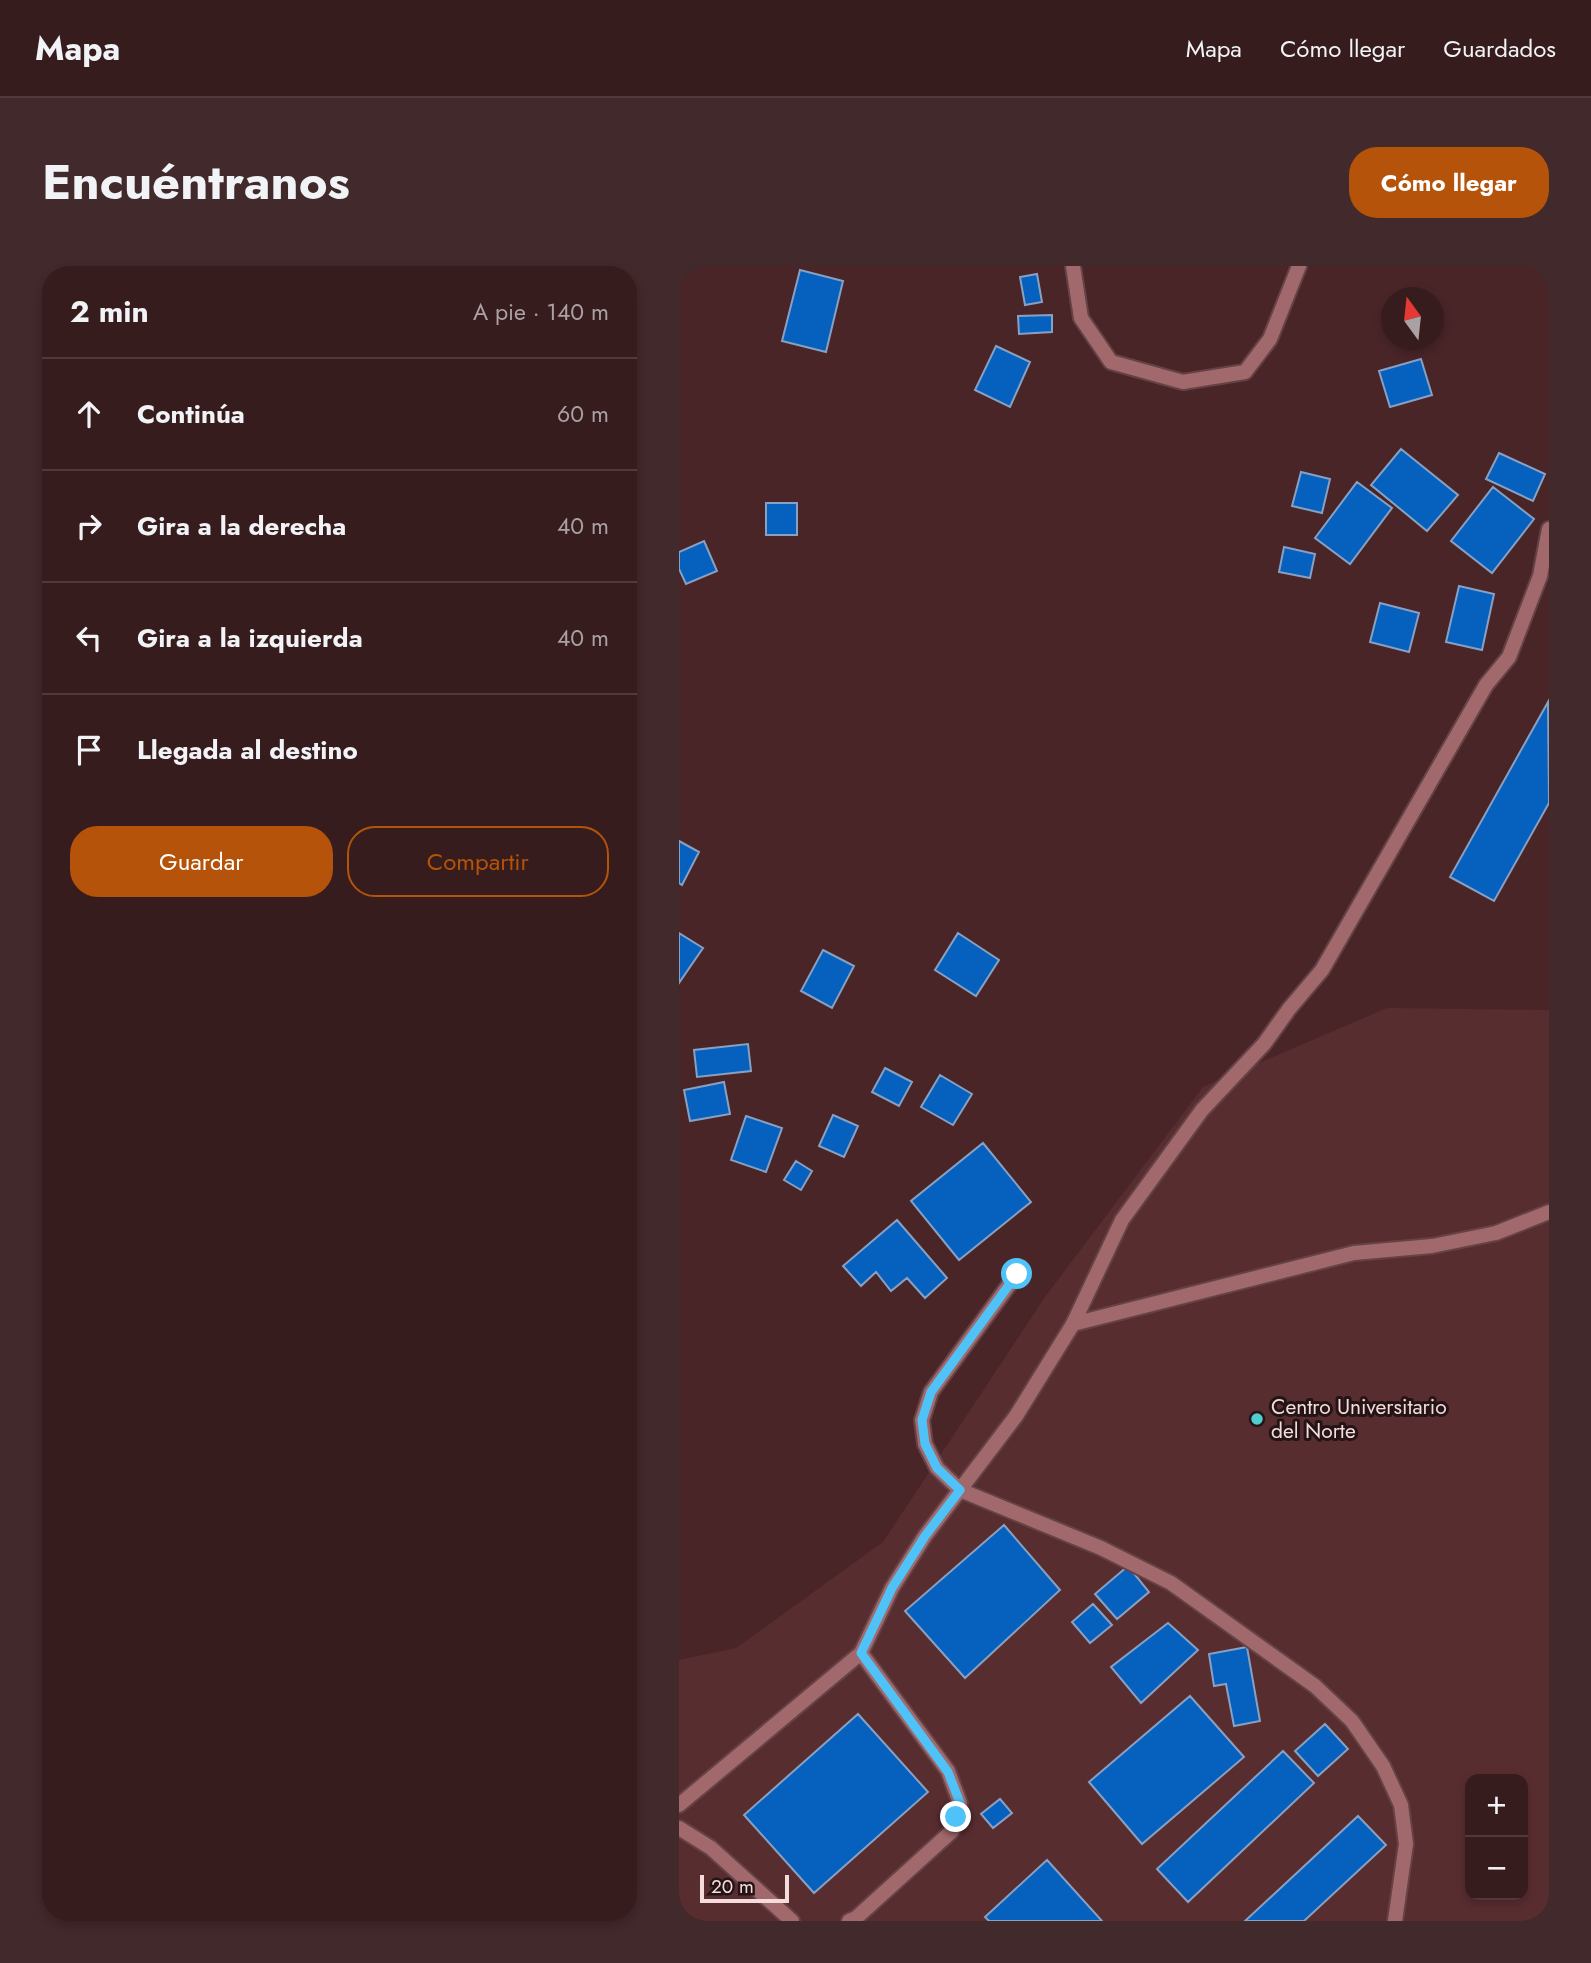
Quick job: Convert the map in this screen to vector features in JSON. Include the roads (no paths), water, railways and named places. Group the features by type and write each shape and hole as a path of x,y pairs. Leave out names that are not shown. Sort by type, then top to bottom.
{"street":[{"path":"1073,266 1081,318 1111,362 1183,382 1245,372 1270,339 1299,266"},
{"path":"679,1804 861,1653 892,1588 925,1536 1016,1416 1073,1324 1122,1220 1202,1110 1264,1044 1322,970 1486,685 1509,657 1544,573 1549,529"},
{"path":"1073,1324 1354,1254 1432,1246 1496,1233 1549,1212"},
{"path":"1017,1274 931,1392 922,1420 925,1444 937,1468 960,1490 1101,1548 1171,1583 1315,1686 1352,1721 1383,1766 1401,1805 1406,1844 1395,1921"},
{"path":"849,1921 856,1918 952,1831 960,1803 948,1772 861,1653"},
{"path":"679,1828 711,1848 792,1921"}],"place":[{"name":"Centro Universitario del Norte","path":"1257,1419"}]}
